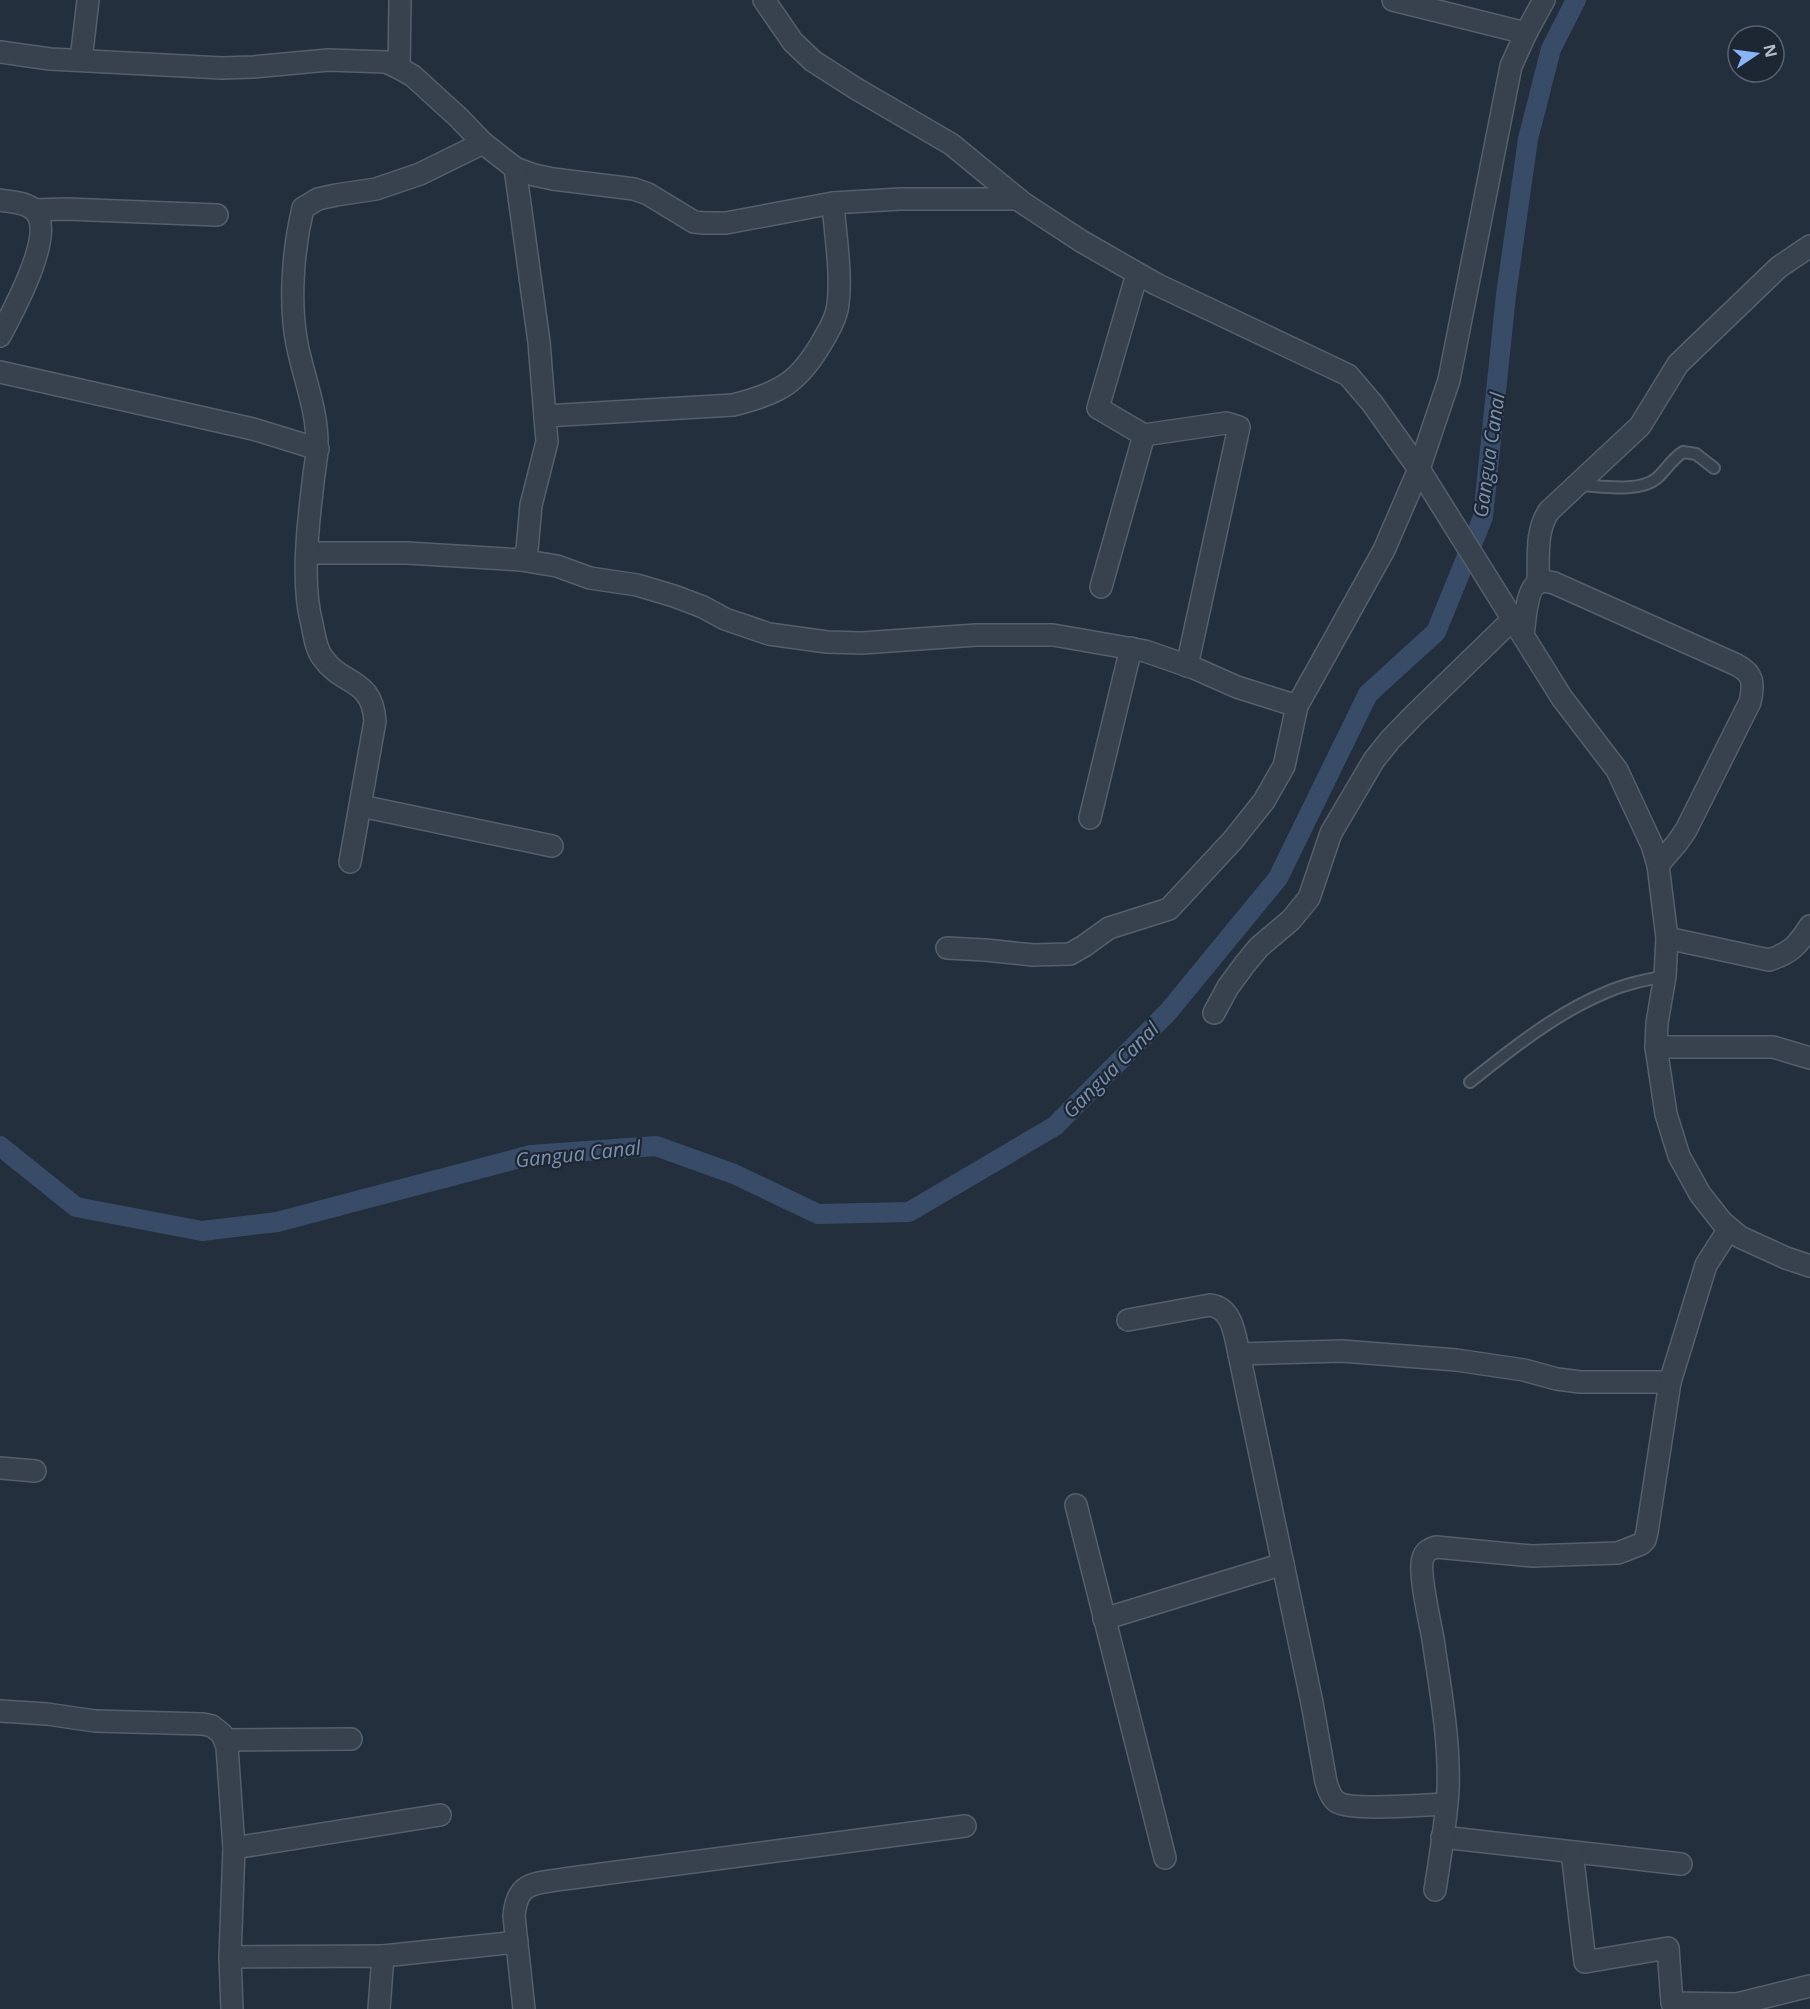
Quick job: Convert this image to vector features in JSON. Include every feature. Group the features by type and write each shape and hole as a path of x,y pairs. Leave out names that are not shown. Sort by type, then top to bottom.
{"street":[{"path":"81,60 88,0"},
{"path":"399,68 400,0"},
{"path":"764,0 793,42 813,62 951,144 1018,199 1081,241 1156,284 1348,375 1372,403 1419,469 1562,698 1617,770 1652,845 1658,865 1667,938 1665,976 1657,1023 1656,1047 1666,1114 1679,1156 1700,1194 1729,1228 1740,1237 1810,1266"},
{"path":"1393,0 1526,33"},
{"path":"947,948 1033,955 1070,954 1109,928 1169,909 1233,840 1264,801 1284,766 1297,706 1384,550 1419,469 1449,380 1511,66 1544,0"},
{"path":"0,52 81,60 222,68 253,68 328,60 386,62 413,76 483,143 515,168 553,179 634,189 648,194 694,222 726,223 833,203 900,199 1018,199"},
{"path":"350,862 375,721 374,709 368,693 322,658 311,620 307,590 308,553 318,448 313,405 293,317 298,228 303,208 318,200 376,189 420,174 483,143"},
{"path":"515,168 539,342 547,442 531,505 527,550 521,560"},
{"path":"0,200 27,205 34,210 39,217 40,236 23,290 0,336"},
{"path":"545,416 733,405 759,398 780,389 797,378 819,349 833,322 838,304 833,203"},
{"path":"34,210 67,209 217,215"},
{"path":"1538,583 1540,530 1549,511 1640,426 1678,363 1779,267 1810,246"},
{"path":"1137,274 1098,408 1144,435 1226,423 1239,427 1187,666"},
{"path":"0,372 253,429 318,448"},
{"path":"1101,587 1144,435"},
{"path":"308,553 407,553 521,560 557,566 590,578 637,585 674,596 704,607 725,619 769,634 826,642 862,643 976,635 1053,635 1144,651 1237,687 1297,706"},
{"path":"1214,1013 1228,987 1245,964 1260,947 1291,920 1309,898 1331,833 1374,760 1413,716 1514,621 1532,587 1538,583 1554,583 1737,665 1746,670 1750,676 1753,692 1750,702 1686,830 1658,865"},
{"path":"1090,818 1131,648"},
{"path":"361,806 552,846"},
{"path":"1667,938 1769,960 1784,955 1797,945 1810,926"},
{"path":"1656,1047 1773,1047 1810,1058"},
{"path":"1435,1890 1446,1804 1447,1755 1423,1577 1424,1555 1436,1546 1532,1556 1618,1553 1641,1544 1645,1540 1670,1382 1706,1265 1729,1228"},
{"path":"1128,1320 1210,1305 1217,1306 1228,1316 1239,1354 1330,1794 1336,1802 1353,1807 1446,1804"},
{"path":"1239,1354 1351,1352 1456,1360 1524,1370 1557,1379 1580,1382 1670,1382"},
{"path":"0,1468 35,1471"},
{"path":"1076,1505 1165,1857"},
{"path":"1104,1619 1283,1564"},
{"path":"0,1711 47,1714 95,1721 203,1724 212,1726 225,1740 229,1762 234,1848 230,1958 232,2009"},
{"path":"225,1740 351,1739"},
{"path":"234,1848 440,1815"},
{"path":"524,2009 514,1916 515,1901 519,1892 538,1883 965,1826"},
{"path":"1442,1837 1682,1864"},
{"path":"1572,1852 1585,1962 1668,1948 1672,2002 1737,2004 1810,1986"},
{"path":"230,1958 383,1956 517,1942"},
{"path":"379,2009 383,1956"}],"lane":[{"path":"1578,485 1620,487 1647,484 1655,480 1683,452 1696,454 1714,468"},
{"path":"1470,1083 1530,1035 1558,1017 1607,992 1665,976"}],"waterway":[{"name":"Gangua Canal","path":"0,1146 76,1207 202,1231 277,1222 531,1155 656,1146 734,1174 818,1214 909,1212 1055,1126 1168,1012 1278,878 1368,694 1436,632 1483,517 1506,295 1528,139 1551,49 1576,0"}]}
